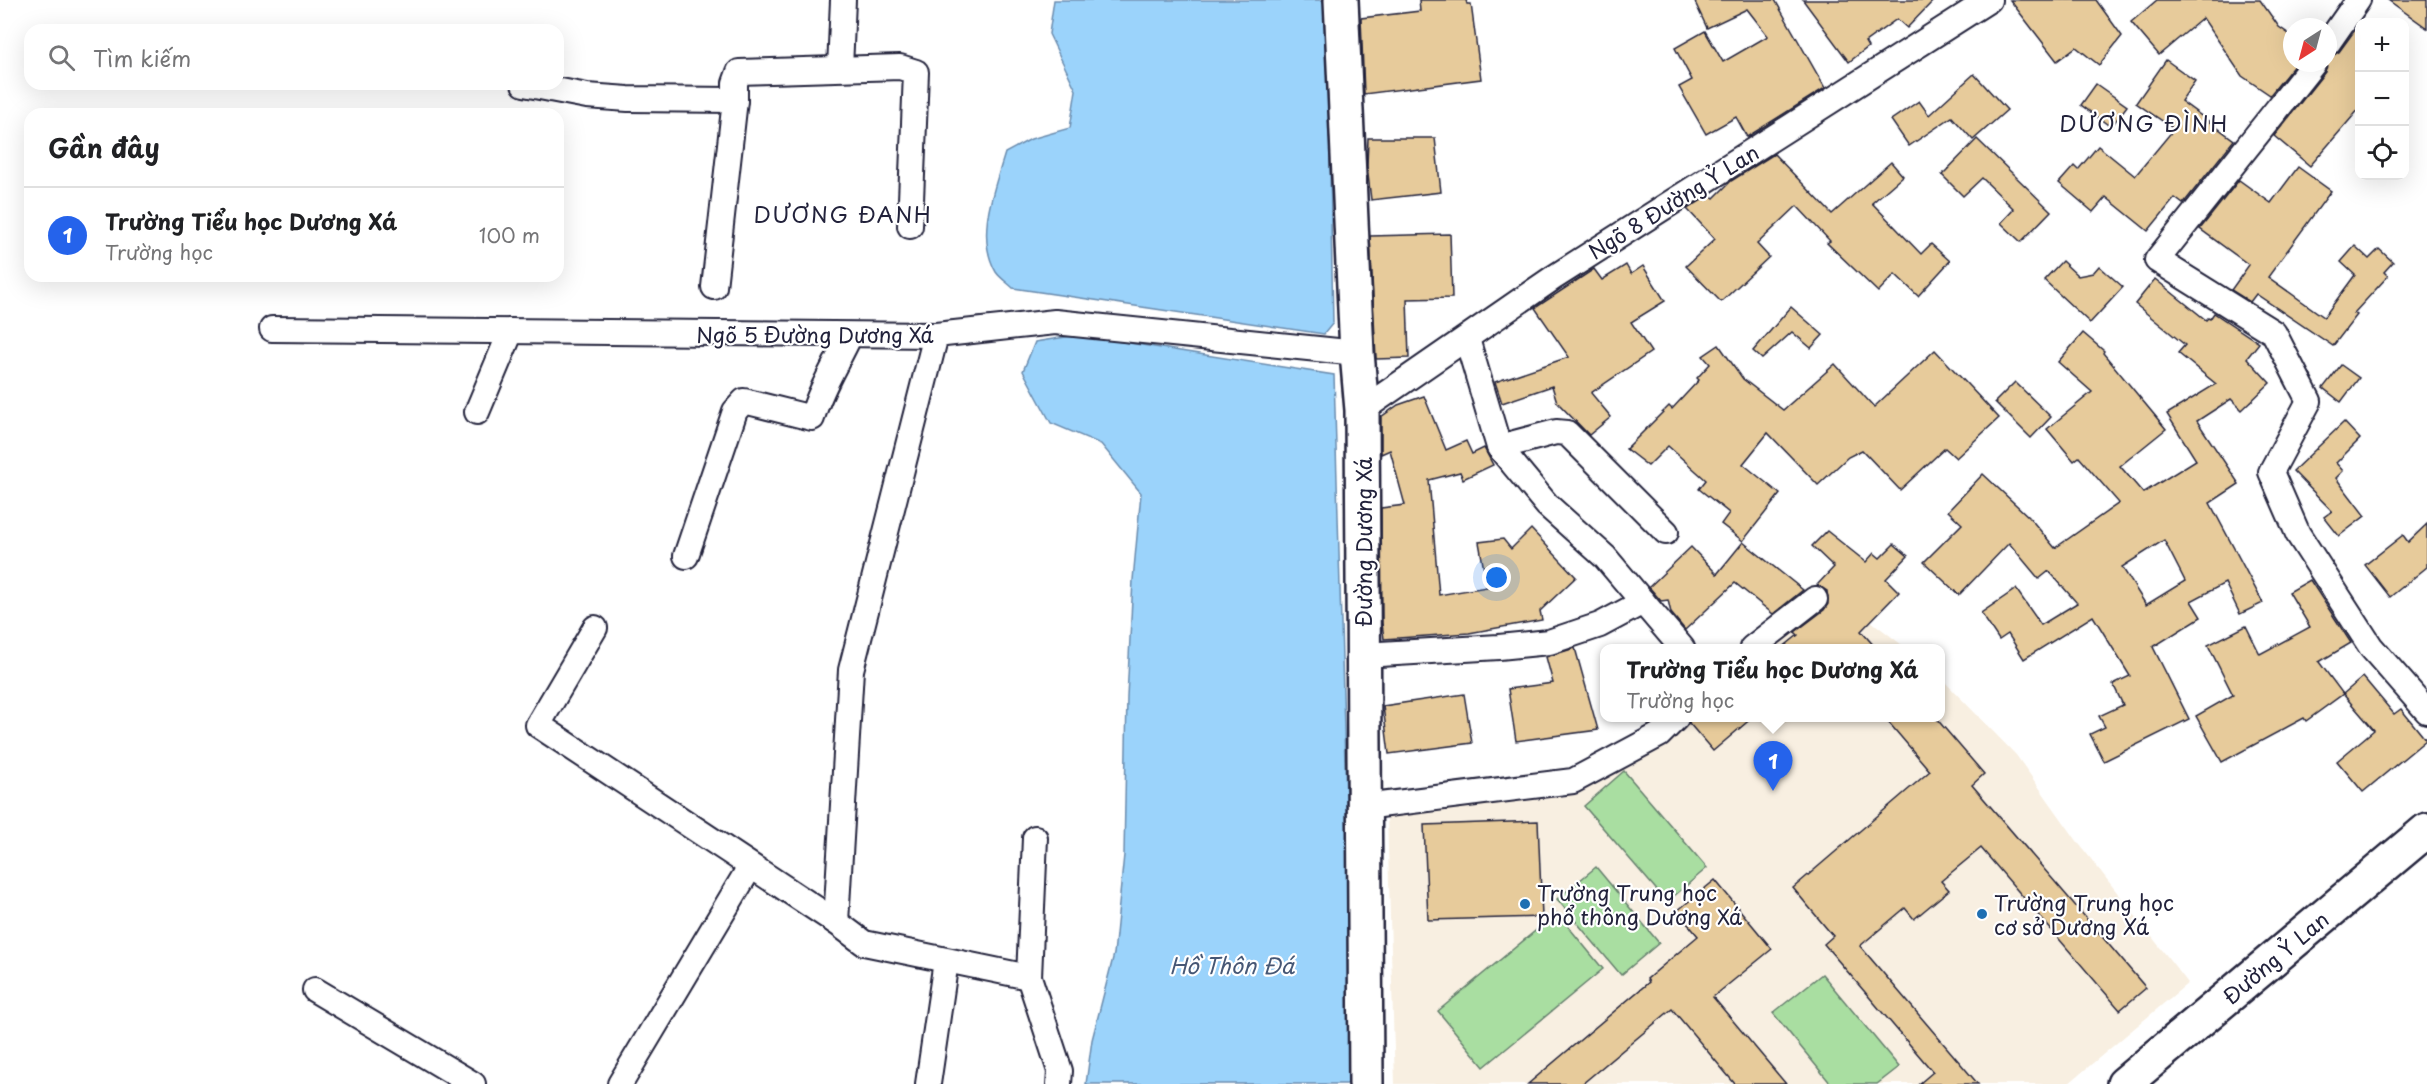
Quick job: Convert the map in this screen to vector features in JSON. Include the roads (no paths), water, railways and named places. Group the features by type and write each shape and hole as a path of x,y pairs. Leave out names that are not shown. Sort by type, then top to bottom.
{"street":[{"path":"840,68 843,0"},
{"name":"Đường Dương Xá","path":"1341,0 1357,353 1362,410 1366,1084"},
{"name":"Ngõ 8 Đường Ỷ Lan","path":"1362,410 1553,278 1989,0"},
{"path":"2337,30 2358,0"},
{"path":"714,287 735,83 739,72 900,67 916,72 910,226"},
{"path":"2307,72 2157,260 2274,333 2309,401 2271,472 2298,534 2371,647 2427,711"},
{"path":"556,90 587,96 628,99 735,100"},
{"name":"Ngõ 5 Đường Dương Xá","path":"272,329 936,335 1054,322 1357,353"},
{"path":"477,412 511,331"},
{"path":"686,556 735,411 744,401 812,418 818,397 828,382 850,335"},
{"path":"836,922 851,670 936,335"},
{"path":"1467,339 1499,447 1547,505 1605,557 1679,644"},
{"path":"1499,447 1556,432 1567,433 1666,532"},
{"path":"1757,644 1815,599"},
{"path":"1363,655 1549,642 1600,625 1643,602"},
{"path":"595,628 538,725 836,922 864,943 1029,977"},
{"path":"1364,807 1573,781 1659,735 1671,722"},
{"name":"Đường Ỷ Lan","path":"2124,1084 2427,830"},
{"path":"1035,838 1029,977 1060,1071 1059,1084"},
{"path":"620,1084 750,867"},
{"path":"928,1084 945,961"},
{"path":"315,990 473,1084"}],"water":[{"path":"1054,0 1323,0 1327,11 1333,323 1324,334 1013,288 996,272 987,243 988,213 1005,153 1031,139 1070,128 1076,90 1049,34"},
{"name":"Hồ Thôn Đá","path":"1078,335 1334,375 1354,1084 1086,1084 1092,1040 1114,954 1124,855 1127,697 1133,580 1141,493 1101,444 1051,423 1023,371 1035,342"}],"place":[{"name":"Trường Tiểu học Dương Xá","path":"1773,791"},
{"name":"Trường Trung học phổ thông Dương Xá","path":"1525,904"},
{"name":"Trường Trung học cơ sở Dương Xá","path":"1982,914"}],"district":[{"name":"DƯƠNG ĐÌNH","path":"2144,122"},
{"name":"DƯƠNG ĐANH","path":"843,213"}]}
